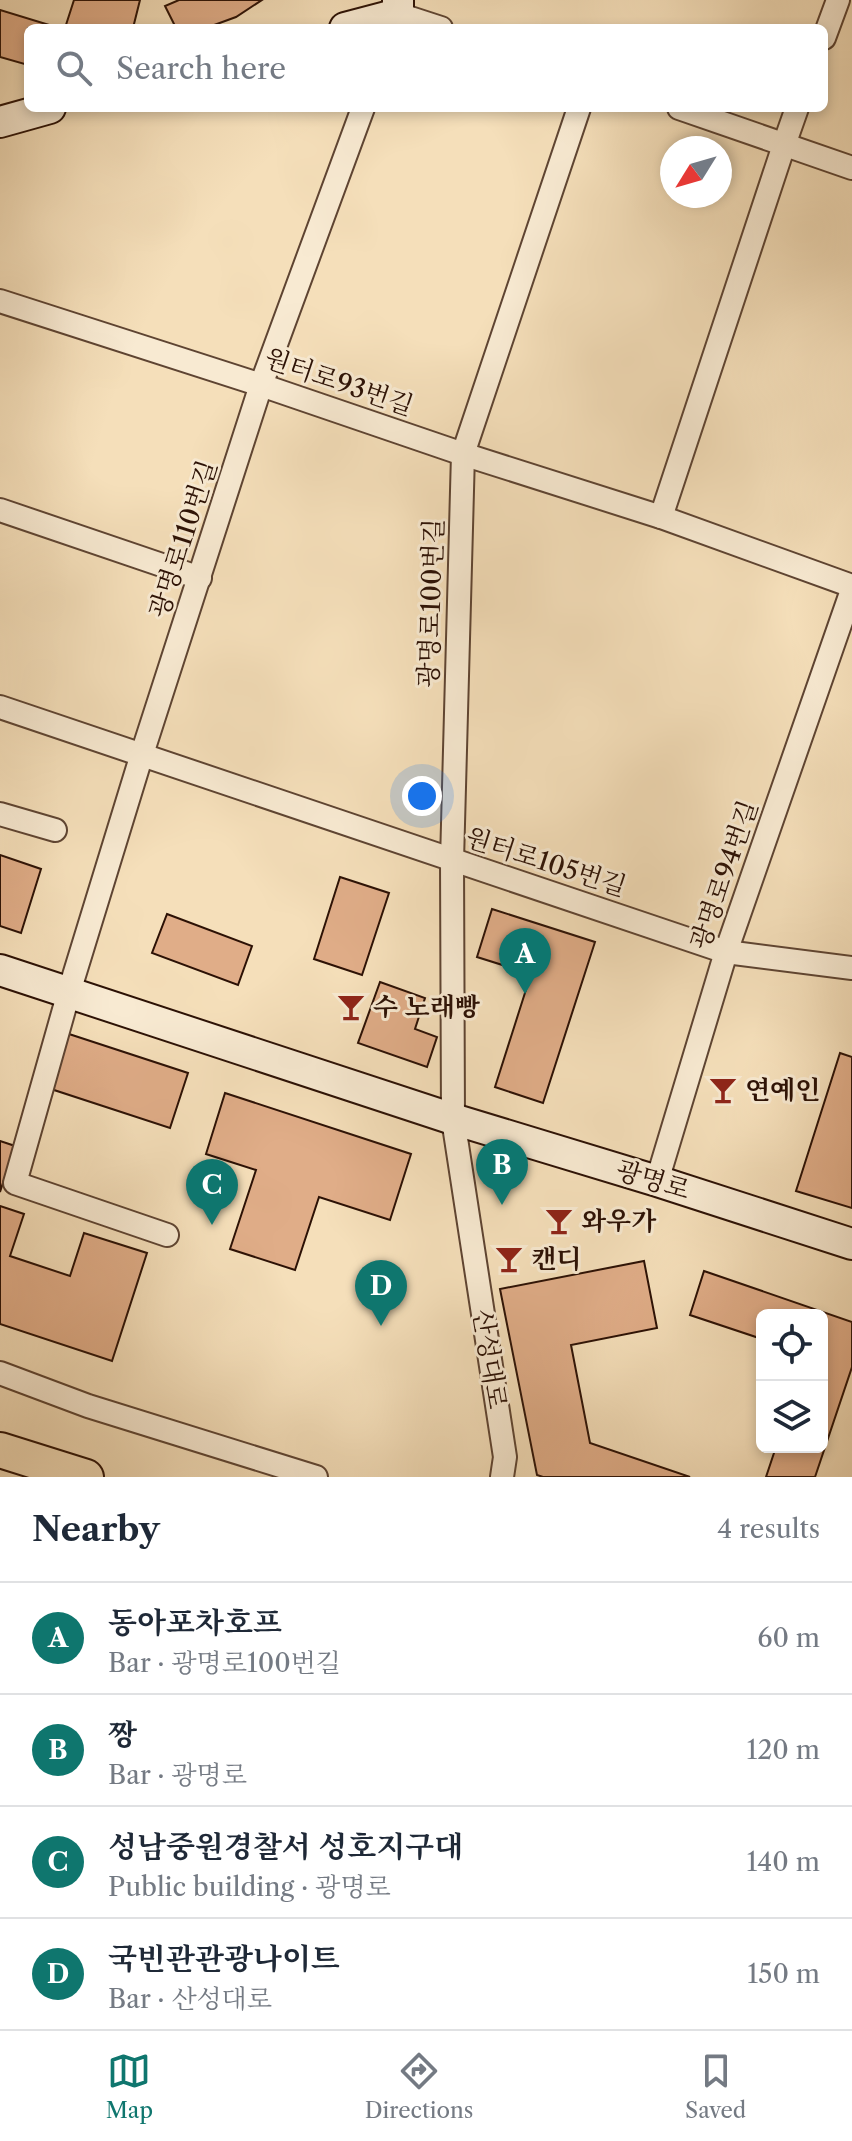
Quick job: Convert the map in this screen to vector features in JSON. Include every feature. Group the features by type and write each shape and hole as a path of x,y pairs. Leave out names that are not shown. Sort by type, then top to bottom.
{"main road":[{"path":"360,24 396,14"},
{"path":"0,122 36,112"},
{"name":"광명로","path":"0,970 453,1119 852,1244"},
{"path":"0,1450 86,1477"}],"street":[{"path":"828,27 838,0"},
{"path":"396,14 428,24"},
{"name":"광명로110번길","path":"69,992 261,385 362,112"},
{"name":"광명로100번길","path":"453,1119 452,861 463,454 578,112"},
{"path":"690,112 852,168"},
{"path":"661,517 796,112"},
{"name":"원터로93번길","path":"0,301 661,517 852,588"},
{"path":"0,510 200,578"},
{"name":"광명로94번길","path":"657,1181 726,952 852,588"},
{"name":"원터로105번길","path":"0,707 726,952 852,968"},
{"path":"0,814 55,830"},
{"path":"69,992 15,1183 167,1235"},
{"name":"산성대로","path":"453,1119 505,1457 502,1477"},
{"path":"0,1373 88,1406 316,1477"}],"building":[{"path":"74,0 140,0 134,24 66,24"},
{"path":"179,0 262,0 236,17 217,24 174,24 165,6"},
{"path":"0,10 46,24 24,24 24,64 0,57"},
{"path":"0,855 41,869 21,933 0,926"},
{"path":"340,877 389,893 362,975 314,959"},
{"path":"492,909 595,942 543,1103 495,1087 531,974 477,957"},
{"path":"167,914 252,946 238,985 152,953"},
{"path":"380,982 425,998 415,1029 437,1037 427,1067 358,1043"},
{"path":"69,1034 188,1073 170,1128 51,1089"},
{"path":"840,1053 852,1057 852,1208 796,1191"},
{"path":"225,1093 411,1154 390,1220 319,1197 295,1270 230,1249 256,1170 206,1154"},
{"path":"0,1141 15,1146 0,1192"},
{"path":"0,1206 24,1214 10,1256 70,1276 84,1233 147,1253 112,1361 0,1324"},
{"path":"644,1261 657,1328 571,1345 590,1443 690,1477 537,1475 500,1289"},
{"path":"704,1271 814,1309 756,1309 756,1337 690,1315"},
{"path":"828,1314 852,1322 852,1367 828,1438"},
{"path":"774,1453 823,1453 815,1477 766,1477"}],"place":[{"name":"동아포차호프","path":"525,994"},
{"name":"수 노래빵","path":"351,1007"},
{"name":"연예인","path":"723,1090"},
{"name":"짱","path":"502,1205"},
{"name":"와우가","path":"559,1221"},
{"name":"성남중원경찰서 성호지구대","path":"212,1225"},
{"name":"캔디","path":"509,1259"},
{"name":"국빈관관광나이트","path":"381,1326"}]}
